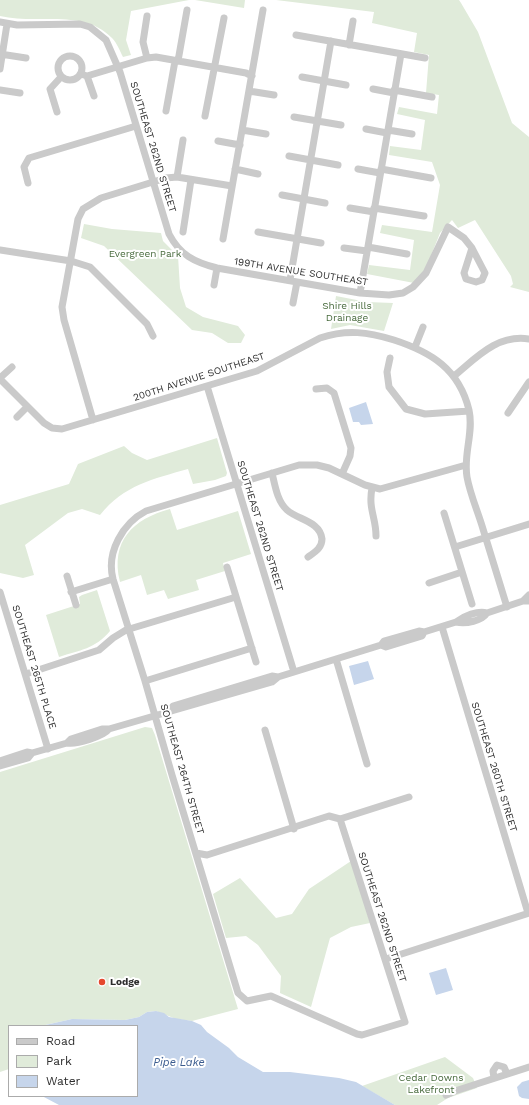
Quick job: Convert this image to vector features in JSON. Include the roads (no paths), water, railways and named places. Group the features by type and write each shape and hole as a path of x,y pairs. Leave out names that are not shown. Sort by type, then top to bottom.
{"street":[{"path":"166,110 187,10"},
{"path":"223,239 264,10"},
{"path":"147,16 143,42 147,58"},
{"path":"205,116 224,18"},
{"path":"349,44 353,21"},
{"path":"0,70 4,23"},
{"name":"SOUTHEAST 262ND STREET","path":"4,23 80,24 90,27 106,40 118,67 169,234 176,247 187,257"},
{"path":"296,35 425,58"},
{"path":"293,302 298,239 331,42"},
{"path":"1,54 26,58"},
{"path":"360,293 401,54"},
{"path":"94,96 84,75 82,65 79,60 68,56 58,63 57,69 61,77 72,81 84,75 147,58 176,61 252,76"},
{"path":"56,112 50,89 61,77"},
{"path":"302,77 346,85"},
{"path":"373,89 432,97"},
{"path":"0,90 20,93"},
{"path":"249,91 274,95"},
{"path":"294,117 341,125"},
{"path":"28,183 24,167 29,158 136,126"},
{"path":"366,129 412,134"},
{"path":"242,130 266,134"},
{"path":"177,177 183,140"},
{"path":"218,141 240,145"},
{"path":"289,156 338,164"},
{"path":"235,169 258,174"},
{"path":"358,169 430,178"},
{"path":"93,420 64,320 62,307 78,219 83,209 90,203 101,198 153,181 177,177 232,186"},
{"path":"183,232 191,180"},
{"path":"282,195 326,203"},
{"path":"350,208 424,216"},
{"name":"199TH AVENUE SOUTHEAST","path":"187,257 199,263 217,268 360,293 389,295 403,293 413,287 426,273 448,227 464,238 472,248"},
{"path":"258,232 321,243"},
{"path":"344,248 407,254"},
{"path":"0,250 86,265 93,270 147,324 153,336"},
{"path":"214,285 217,268"},
{"path":"415,347 423,327"},
{"name":"200TH AVENUE SOUTHEAST","path":"27,406 44,423 52,428 66,429 265,368 330,334 362,331 415,347 438,361 454,376 463,392 469,411 470,425 466,465 470,487 507,607"},
{"path":"454,376 491,346 512,339 529,340"},
{"path":"390,358 387,372 389,388 406,410 425,414 469,411"},
{"path":"12,367 0,379 27,406 16,417"},
{"path":"508,413 529,382"},
{"name":"SOUTHEAST 262ND STREET","path":"207,386 294,672"},
{"path":"316,388 327,388 334,393 350,444 350,456 342,474"},
{"name":"SOUTHEAST 264TH STREET","path":"372,488 329,468 309,464 236,483 146,511 133,519 121,534 113,554 113,579 238,993 244,1000 252,1001 271,996 362,1035 405,1022"},
{"path":"376,536 375,522 370,507 372,488 388,488 466,465"},
{"path":"272,473 279,498 287,510 313,524 319,531 322,540 320,548 308,557"},
{"path":"444,513 472,604"},
{"path":"455,547 529,524"},
{"path":"227,567 256,662"},
{"path":"429,583 462,572"},
{"path":"67,576 76,605"},
{"path":"72,592 113,579"},
{"name":"SOUTHEAST 265TH PLACE","path":"0,592 48,749"},
{"path":"0,761 27,752 32,753 67,743 72,744 106,734 109,729 170,710 175,711 272,682 278,677 381,645 386,647 422,636 424,632 456,622 462,618 482,611 487,613 526,601 529,595"},
{"path":"26,674 99,650 120,633 129,629 236,597"},
{"name":"SOUTHEAST 260TH STREET","path":"442,627 528,913"},
{"path":"145,681 252,648"},
{"path":"336,659 367,764"},
{"path":"265,730 294,829"},
{"path":"0,766 28,758 32,753"},
{"path":"196,853 207,855 294,829 329,816 340,819 409,797"},
{"name":"SOUTHEAST 262ND STREET","path":"340,819 405,1022"},
{"path":"386,959 528,913"},
{"path":"494,1078 492,1071 497,1065 504,1067 507,1074"},
{"path":"446,1096 529,1067"}],"water":[{"path":"366,402 373,424 361,425 359,422 353,422 349,408"},
{"path":"368,661 374,679 354,685 349,666"},
{"path":"446,968 453,990 436,995 429,973"},
{"name":"Pipe Lake","path":"156,1011 164,1013 169,1017 192,1021 201,1025 207,1032 229,1048 238,1057 263,1072 290,1072 339,1078 356,1082 395,1105 59,1105 44,1097 138,1097 138,1025 45,1025 72,1019 125,1020 139,1017 147,1012"},
{"path":"529,1080 529,1099 522,1098 519,1096 517,1087 522,1082"}],"place":[{"name":"Lodge","path":"102,982"}],"park label":[{"name":"Evergreen Park","path":"145,254"},
{"name":"Shire Hills Drainage","path":"347,312"},
{"name":"Cedar Downs Lakefront","path":"431,1084"}]}
